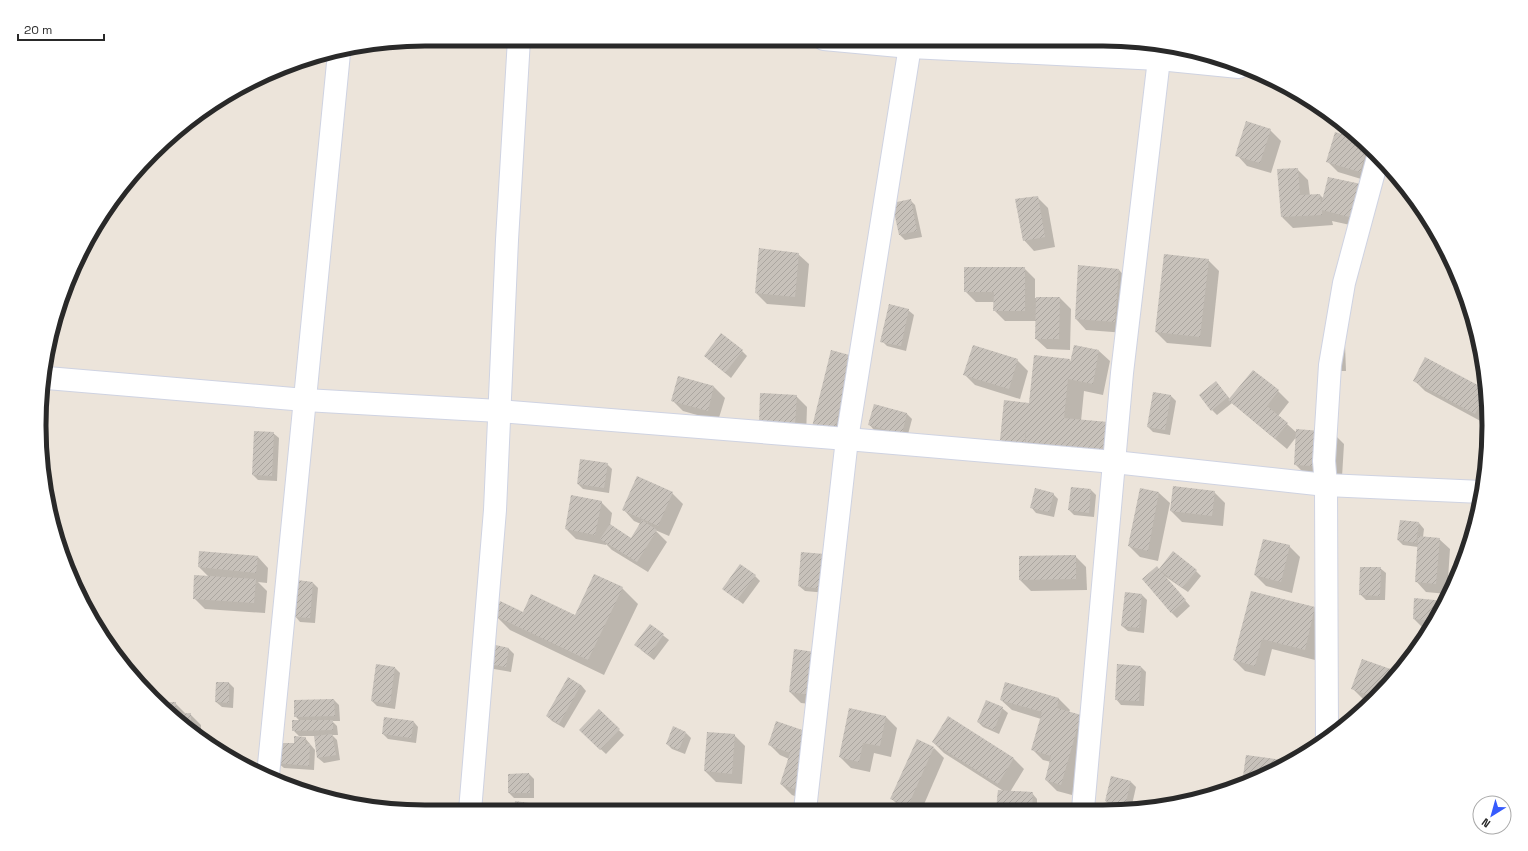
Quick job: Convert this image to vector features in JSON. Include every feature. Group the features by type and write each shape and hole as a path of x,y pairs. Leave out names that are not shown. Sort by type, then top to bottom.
{"street":[{"path":"470,805 495,510 519,46"},
{"path":"806,805 847,439 911,46"},
{"path":"961,46 1159,58 1220,65"},
{"path":"268,771 339,56"},
{"path":"1083,805 1122,373 1159,58"},
{"path":"1327,732 1326,485 1324,461 1330,365 1344,283 1376,163"},
{"path":"49,378 305,400 499,411 847,439 1114,462 1326,485 1476,492"}],"building":[{"path":"1246,121 1271,129 1260,163 1235,156"},
{"path":"1335,132 1348,136 1366,152 1360,172 1326,162"},
{"path":"1298,168 1300,195 1320,194 1321,205 1328,177 1361,184 1353,218 1322,210 1322,215 1281,217 1277,169"},
{"path":"1038,196 1045,237 1023,241 1015,199"},
{"path":"911,199 917,231 899,235 892,203"},
{"path":"759,248 799,253 795,297 755,293"},
{"path":"1164,254 1209,259 1200,337 1155,332"},
{"path":"1078,265 1119,269 1115,322 1075,319"},
{"path":"964,267 1025,267 1025,311 993,311 994,292 964,292"},
{"path":"1036,297 1060,297 1059,339 1035,339"},
{"path":"889,304 909,309 901,346 880,342"},
{"path":"721,333 743,350 725,373 704,356"},
{"path":"973,345 1018,359 1009,389 963,375"},
{"path":"1074,345 1099,350 1093,384 1068,379 1064,418 1108,422 1105,450 1026,442 1026,428 1025,443 1000,440 1004,400 1029,403 1034,355 1070,359 1069,367"},
{"path":"831,350 853,356 834,433 812,427"},
{"path":"1425,357 1480,386 1481,402 1475,414 1413,381"},
{"path":"1253,370 1279,390 1267,406 1288,423 1275,439 1228,400"},
{"path":"678,376 714,386 708,411 671,401"},
{"path":"1216,381 1228,397 1211,411 1199,395"},
{"path":"1153,392 1171,395 1165,430 1147,427"},
{"path":"760,393 797,395 795,425 759,423"},
{"path":"874,404 907,413 902,434 868,425"},
{"path":"1296,429 1334,432 1332,467 1294,465"},
{"path":"254,431 274,432 272,476 252,475"},
{"path":"580,459 608,463 604,488 577,484"},
{"path":"637,476 673,492 658,526 622,510"},
{"path":"1173,486 1215,491 1212,516 1170,511"},
{"path":"1071,487 1091,489 1089,513 1068,510"},
{"path":"1035,488 1054,493 1049,512 1030,508"},
{"path":"1140,488 1159,492 1148,551 1128,546"},
{"path":"571,495 602,501 595,535 565,529"},
{"path":"642,520 657,530 637,562 600,539 610,524 631,538"},
{"path":"1400,520 1419,522 1416,543 1397,540"},
{"path":"1418,536 1440,538 1436,584 1415,582"},
{"path":"1263,539 1290,545 1281,582 1254,575"},
{"path":"199,551 258,556 256,573 198,567"},
{"path":"1173,551 1197,570 1182,588 1160,570 1186,600 1171,613 1142,579 1157,566 1159,569"},
{"path":"801,552 824,554 822,589 798,586"},
{"path":"1076,555 1076,579 1019,580 1019,556"},
{"path":"740,564 756,575 737,600 722,589"},
{"path":"1360,567 1381,567 1380,596 1359,595"},
{"path":"594,574 623,587 588,660 493,615 500,601 523,612 531,594 575,615"},
{"path":"194,575 256,579 254,603 193,599"},
{"path":"297,580 313,582 310,618 294,617"},
{"path":"1251,591 1315,607 1305,650 1262,639 1255,666 1233,660"},
{"path":"1125,592 1142,594 1139,628 1121,626"},
{"path":"1414,598 1439,600 1428,620 1413,619"},
{"path":"650,624 664,634 649,655 634,645"},
{"path":"491,644 509,648 506,667 488,664"},
{"path":"794,649 815,652 811,695 789,692"},
{"path":"1362,659 1393,670 1369,695 1351,689"},
{"path":"376,664 395,667 390,704 371,701"},
{"path":"1117,664 1141,666 1139,701 1115,700"},
{"path":"568,677 581,685 559,724 546,716"},
{"path":"216,682 229,682 229,703 215,702"},
{"path":"1005,682 1059,698 1057,708 1081,715 1061,785 1045,780 1051,756 1031,750 1042,712 1000,700"},
{"path":"334,699 335,716 294,717 294,700"},
{"path":"986,700 1003,707 994,730 977,722"},
{"path":"165,702 176,702 176,712"},
{"path":"849,708 886,716 880,746 863,743 859,762 839,757"},
{"path":"599,709 620,729 600,750 579,730"},
{"path":"191,713 191,724 178,714"},
{"path":"948,716 1014,758 998,784 932,742"},
{"path":"384,717 414,721 411,738 382,734"},
{"path":"292,720 333,720 333,730 292,731"},
{"path":"776,721 814,734 794,789 780,784 790,753 768,745"},
{"path":"673,726 686,732 679,750 666,744"},
{"path":"707,732 735,734 732,774 704,771"},
{"path":"332,734 336,755 317,758 314,736"},
{"path":"294,736 306,737 305,743 310,744 309,766 277,763 279,743 294,743"},
{"path":"917,739 934,747 908,805 890,799"},
{"path":"1246,755 1281,760 1248,776 1243,776"},
{"path":"529,773 530,793 508,793 508,774"},
{"path":"1111,776 1131,781 1125,804 1118,804 1105,801"},
{"path":"998,790 1033,792 1032,805 996,805"},
{"path":"515,801 536,804 536,805 515,805"}]}
